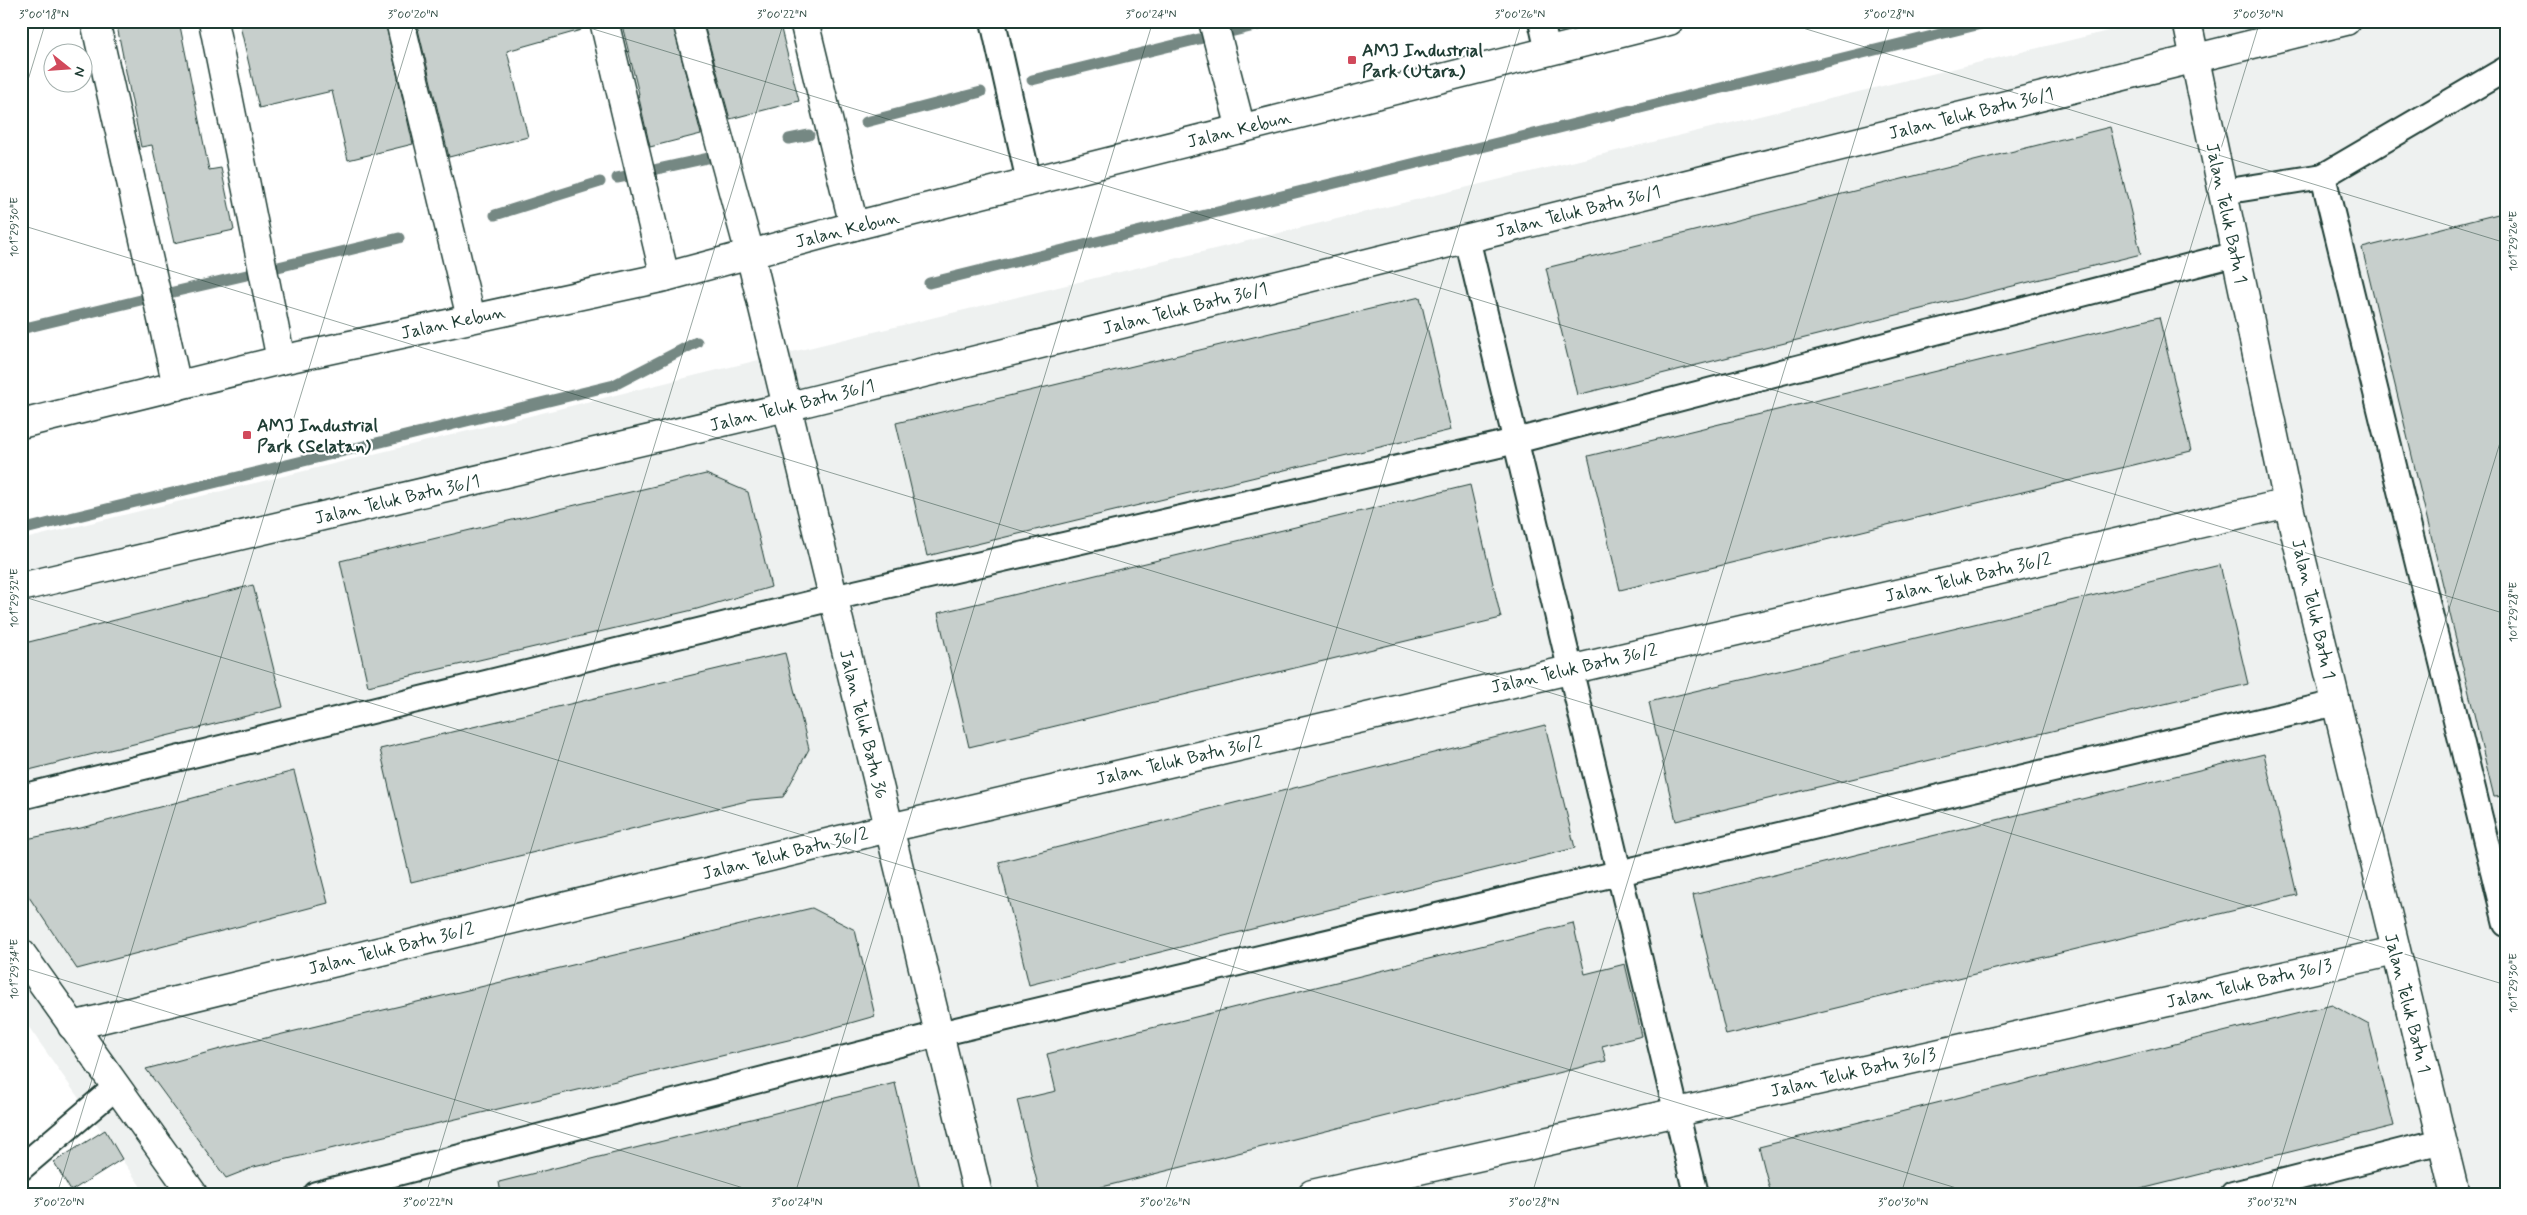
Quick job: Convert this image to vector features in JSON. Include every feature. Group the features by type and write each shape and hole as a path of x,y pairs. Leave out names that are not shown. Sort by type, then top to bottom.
{"street":[{"path":"95,21 177,386"},
{"path":"213,21 281,360"},
{"path":"400,21 471,318"},
{"path":"604,21 665,277"},
{"name":"Jalan Teluk Batu 36","path":"686,21 750,254 978,1194"},
{"path":"804,21 854,226"},
{"path":"1213,21 1241,129"},
{"name":"Jalan Kebun","path":"21,424 281,360 665,277 854,226 1669,21"},
{"name":"Jalan Teluk Batu 1","path":"2187,21 2288,503 2395,950 2456,1194"},
{"name":"Jalan Teluk Batu 36/1","path":"21,587 786,407 2346,21"},
{"name":"Jalan Teluk Batu 36/2","path":"72,1026 889,828 2288,503"},
{"name":"Jalan Teluk Batu 36/3","path":"1312,1194 2395,950"},
{"path":"21,953 193,1194"}],"lane":[{"path":"993,21 1029,182"},
{"path":"1541,21 1548,52"},
{"path":"2223,192 2323,176 2506,69"},
{"path":"2323,176 2506,924"},
{"path":"1467,238 1696,1194"},
{"path":"21,797 833,598 1516,441 2236,254"},
{"path":"316,1194 939,1034 1618,871 2336,703"},
{"path":"21,1168 116,1087"},
{"path":"2233,1194 2442,1141"}],"shaded area":[{"path":"2149,21 2506,21 2506,1194 146,1194 21,1016 21,540"}],"building":[{"path":"116,21 179,21 209,170 221,168 234,230 174,243 152,145 141,147"},
{"path":"239,21 385,21 413,144 348,160 332,91 259,108"},
{"path":"416,21 580,21 581,30 507,51 528,137 449,157"},
{"path":"621,21 672,21 701,134 650,147"},
{"path":"703,21 779,21 799,101 730,119"},
{"path":"2110,127 2141,254 1577,395 1546,268"},
{"path":"2506,212 2506,796 2494,797 2362,248"},
{"path":"1420,297 1451,430 927,556 896,423"},
{"path":"2159,317 2191,451 1620,590 1588,456"},
{"path":"706,474 748,492 771,587 697,609 368,686 340,561"},
{"path":"1470,485 1501,618 969,747 938,613"},
{"path":"2220,565 2248,684 1676,821 1649,702"},
{"path":"253,585 283,707 21,772 21,644"},
{"path":"785,653 809,749 783,797 751,800 411,882 380,749"},
{"path":"1545,725 1575,848 1029,985 999,862"},
{"path":"2264,754 2297,895 1726,1035 1693,895"},
{"path":"294,771 328,903 77,969 21,885 21,840 81,828"},
{"path":"812,908 855,930 875,1016 801,1037 254,1167 226,1178 146,1069 228,1047"},
{"path":"1573,923 1585,974 1625,964 1642,1036 1602,1046 1606,1061 1074,1194 1040,1194 1017,1100 1056,1091 1047,1054"},
{"path":"2332,1005 2369,1025 2394,1126 2121,1194 1771,1194 1759,1147"},
{"path":"895,1083 921,1194 501,1194 499,1182"},
{"path":"105,1130 122,1159 71,1191 54,1162"}],"waterway":[{"path":"1230,32 1275,21"},
{"path":"929,283 1993,21"},
{"path":"1032,80 1207,37"},
{"path":"866,122 981,92"},
{"path":"789,139 809,135"},
{"path":"653,170 708,158"},
{"path":"617,178 632,175"},
{"path":"495,215 600,182"},
{"path":"278,267 399,238"},
{"path":"169,293 251,274"},
{"path":"25,328 149,298"},
{"path":"21,530 614,385 697,342"}],"place":[{"name":"AMJ Industrial Park (Utara)","path":"1352,60"},
{"name":"AMJ Industrial Park (Selatan)","path":"247,435"}]}
